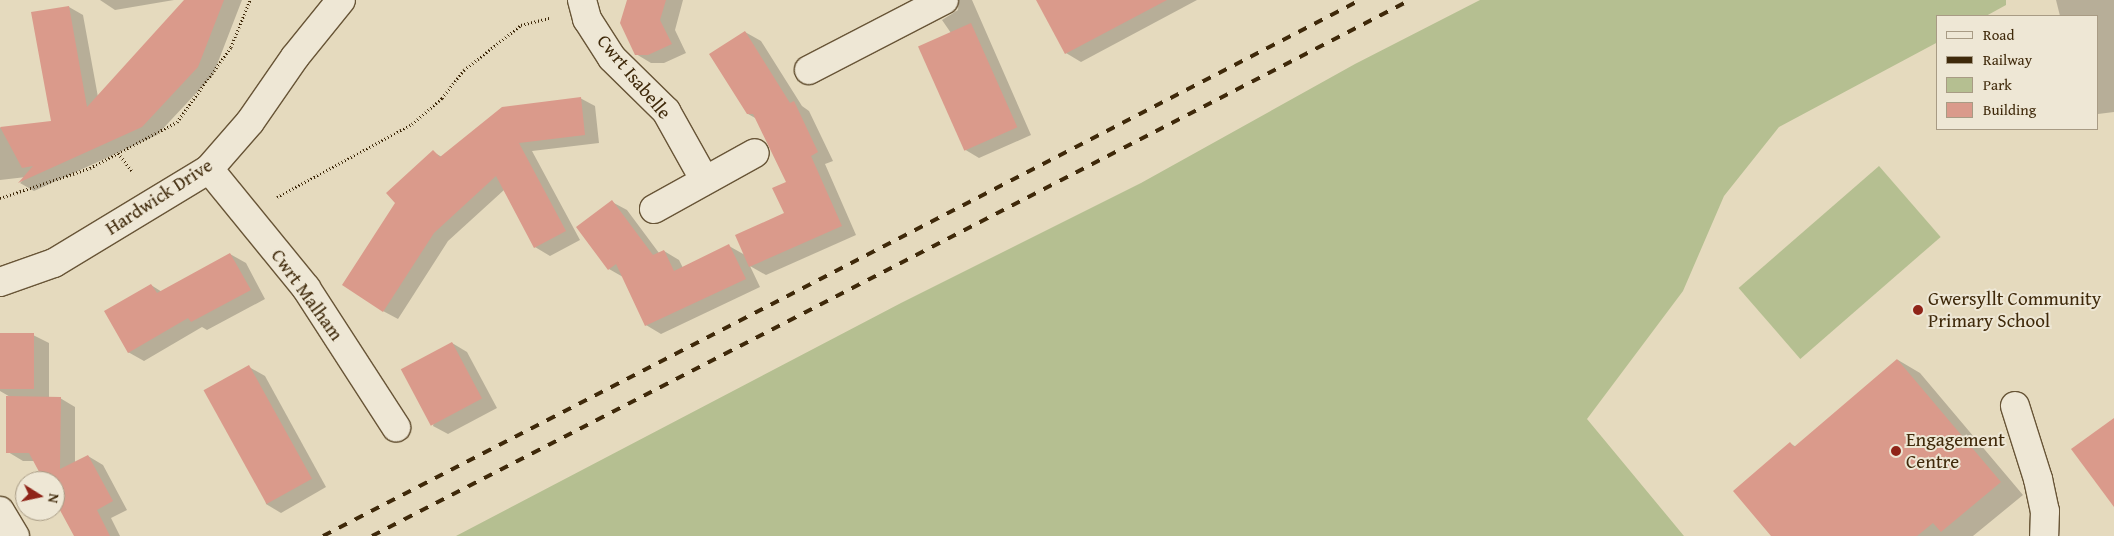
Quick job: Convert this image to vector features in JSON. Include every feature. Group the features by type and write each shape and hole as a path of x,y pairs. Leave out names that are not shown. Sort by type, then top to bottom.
{"street":[{"name":"Hardwick Drive","path":"0,282 54,263 208,169 250,122 294,57 341,0"},
{"path":"810,70 944,0"},
{"name":"Cwrt Isabelle","path":"583,4 587,19 612,58 666,111 704,179"},
{"path":"654,209 704,179 756,153"},
{"name":"Cwrt Malham","path":"208,169 306,288 396,426"},
{"path":"2015,406 2038,479 2045,511 2044,536"},
{"path":"0,511 15,536"}],"path":[{"path":"0,198 90,168 177,122 231,47 250,0"},
{"path":"250,220 283,192 412,124 442,98 464,70 522,25 583,4"}],"green space":[{"path":"1480,0 2006,0 2006,5 1988,15 1936,15 1936,43 1779,127 1724,196 1683,291 1587,419 1684,536 456,536 901,303 1141,183 1355,64"},
{"path":"1879,166 1941,237 1800,359 1739,288"}],"building":[{"path":"184,0 224,0 198,67 142,127 18,183 33,166 22,168 0,127 51,121 31,12 69,6 87,107"},
{"path":"627,0 666,0 660,20 672,44 648,55 635,55 620,23"},
{"path":"1036,0 1167,0 1065,54"},
{"path":"971,23 1017,127 964,151 918,47"},
{"path":"745,31 790,103 794,101 818,152 811,156 842,226 749,267 735,235 784,213 772,188 786,182 753,114 747,114 709,54"},
{"path":"581,97 585,135 519,143 566,231 534,248 496,176 434,233 383,312 342,285 395,203 386,193 433,150 440,157 502,107"},
{"path":"612,200 653,255 664,250 674,271 729,244 746,279 645,326 616,264 608,270 576,227"},
{"path":"230,253 251,290 191,322 188,318 128,353 104,311 151,284 157,293"},
{"path":"0,333 34,333 34,389 0,389"},
{"path":"452,342 482,399 431,426 401,369"},
{"name":"Engagement Centre","path":"1897,359 2001,482 1941,532 1933,523 1917,536 1771,536 1733,491 1790,442 1794,447"},
{"path":"249,365 312,479 267,504 204,390"},
{"path":"6,396 61,397 60,469 88,455 113,501 97,510 110,536 74,536 65,519 65,471 39,471 29,453 6,453"},
{"path":"2114,418 2114,507 2071,449"}],"railway":[{"path":"323,536 1360,0"},
{"path":"372,536 1410,0"}],"place":[{"name":"Gwersyllt Community Primary School","path":"1918,310"},
{"name":"Engagement Centre","path":"1896,451"}]}
